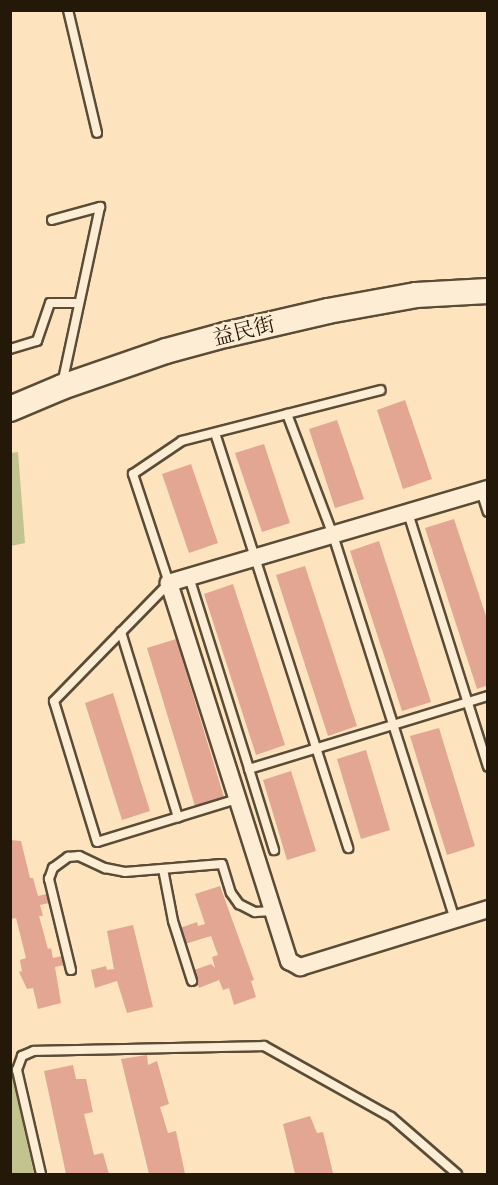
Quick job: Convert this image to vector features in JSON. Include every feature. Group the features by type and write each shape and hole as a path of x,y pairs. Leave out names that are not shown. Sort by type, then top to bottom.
{"street":[{"name":"益民街","path":"10,409 62,387 166,351 328,311 416,295 488,291"},
{"path":"484,490 169,583 289,961 300,967 488,909"}],"lane":[{"path":"68,10 97,133"},
{"path":"52,220 100,207 62,387"},
{"path":"10,350 37,342 50,303 79,303"},
{"path":"237,799 97,842 54,702 169,583 133,474 182,441 381,390"},
{"path":"287,414 333,535 455,919"},
{"path":"215,433 257,557 348,848"},
{"path":"484,490 488,512"},
{"path":"408,513 488,767"},
{"path":"189,577 274,850"},
{"path":"121,632 178,817"},
{"path":"249,769 488,696"},
{"path":"71,970 50,888 53,868 59,861 80,856 105,868 125,872 222,864 231,893 239,904 255,912 273,911"},
{"path":"164,869 172,921 192,981"},
{"path":"41,1174 17,1070 22,1056 34,1051 264,1046 391,1117 457,1174"}],"green space":[{"path":"18,452 25,543 11,546 11,453"},
{"path":"11,1070 34,1174 11,1174"}],"building":[{"path":"405,400 432,479 403,489 377,410"},
{"path":"337,420 364,499 335,508 309,429"},
{"path":"264,444 290,523 262,532 235,453"},
{"path":"191,464 218,543 189,553 162,474"},
{"path":"454,519 488,622 488,685 477,689 425,528"},
{"path":"379,541 431,702 402,711 350,551"},
{"path":"305,566 357,726 328,736 276,575"},
{"path":"233,584 285,745 256,755 204,594"},
{"path":"176,639 224,797 195,806 147,648"},
{"path":"113,693 150,811 122,820 85,703"},
{"path":"439,728 475,846 447,855 410,736"},
{"path":"366,750 390,830 361,839 337,759"},
{"path":"291,771 316,851 287,860 263,780"},
{"path":"10,840 21,841 30,878 33,878 38,896 47,894 49,903 40,905 43,916 39,916 48,949 51,948 53,958 62,956 64,965 55,967 61,1003 38,1009 33,988 27,989 19,972 22,971 20,960 26,958 16,918 10,919"},
{"path":"220,886 254,980 251,981 256,997 234,1005 229,988 223,990 219,980 199,988 194,970 211,964 215,968 212,957 218,955 211,936 185,944 180,928 197,922 198,926 205,924 195,894"},
{"path":"133,925 153,1007 127,1013 117,981 95,988 91,970 106,966 107,970 114,969 107,931"},
{"path":"147,1055 148,1065 157,1061 169,1104 160,1107 168,1133 176,1131 185,1174 149,1174 121,1059"},
{"path":"73,1065 76,1079 86,1079 93,1112 84,1114 94,1155 103,1153 109,1174 66,1174 44,1071"},
{"path":"310,1116 317,1133 323,1132 333,1173 295,1174 283,1124"}]}
